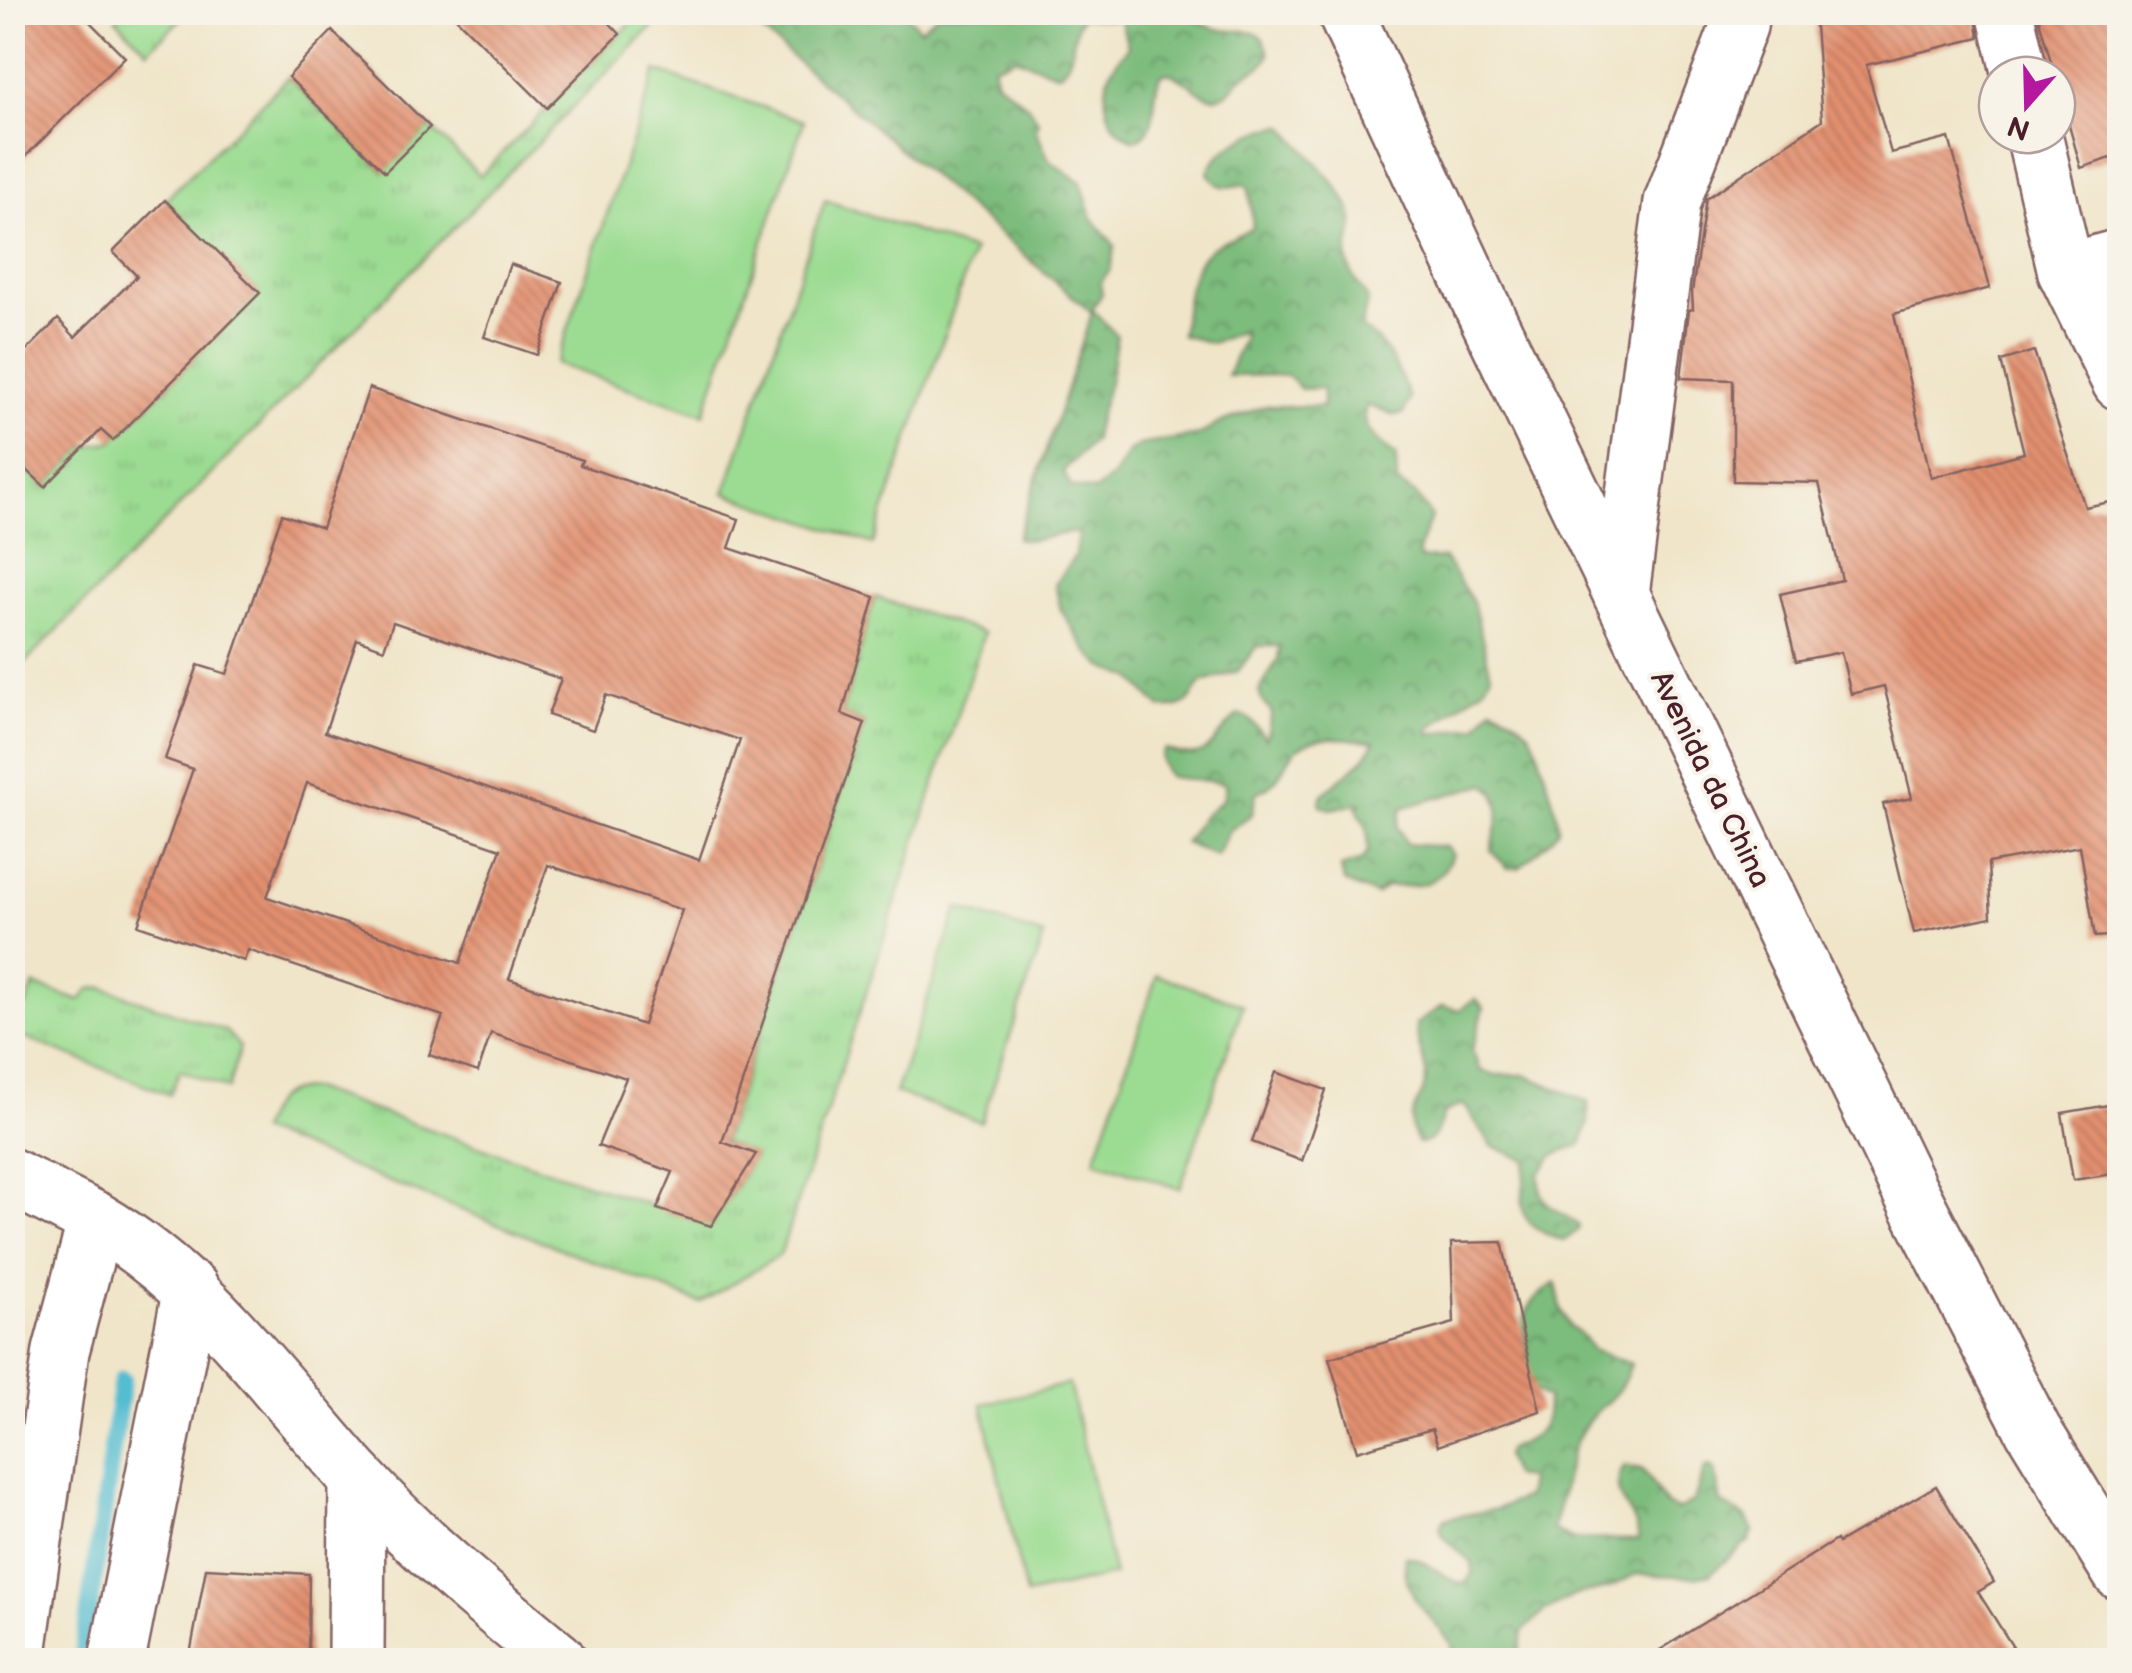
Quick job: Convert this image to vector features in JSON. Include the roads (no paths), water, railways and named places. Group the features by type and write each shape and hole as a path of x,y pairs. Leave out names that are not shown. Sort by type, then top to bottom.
{"street":[{"name":"Avenida da China","path":"1346,12 1481,304 1957,1284 2033,1430 2112,1554"},
{"path":"1621,594 1672,202 1740,26 1741,12"},
{"path":"2005,12 2015,55"},
{"path":"2039,155 2066,272 2120,382"},
{"path":"2066,272 2120,257"},
{"path":"12,1177 127,1238 190,1289 357,1478 436,1558 558,1660"},
{"path":"17,1660 61,1352 96,1220"},
{"path":"117,1660 190,1289"},
{"path":"12,1382 61,1352"},
{"path":"356,1660 357,1478"}],"waterway":[{"path":"82,1660 122,1380"}]}
